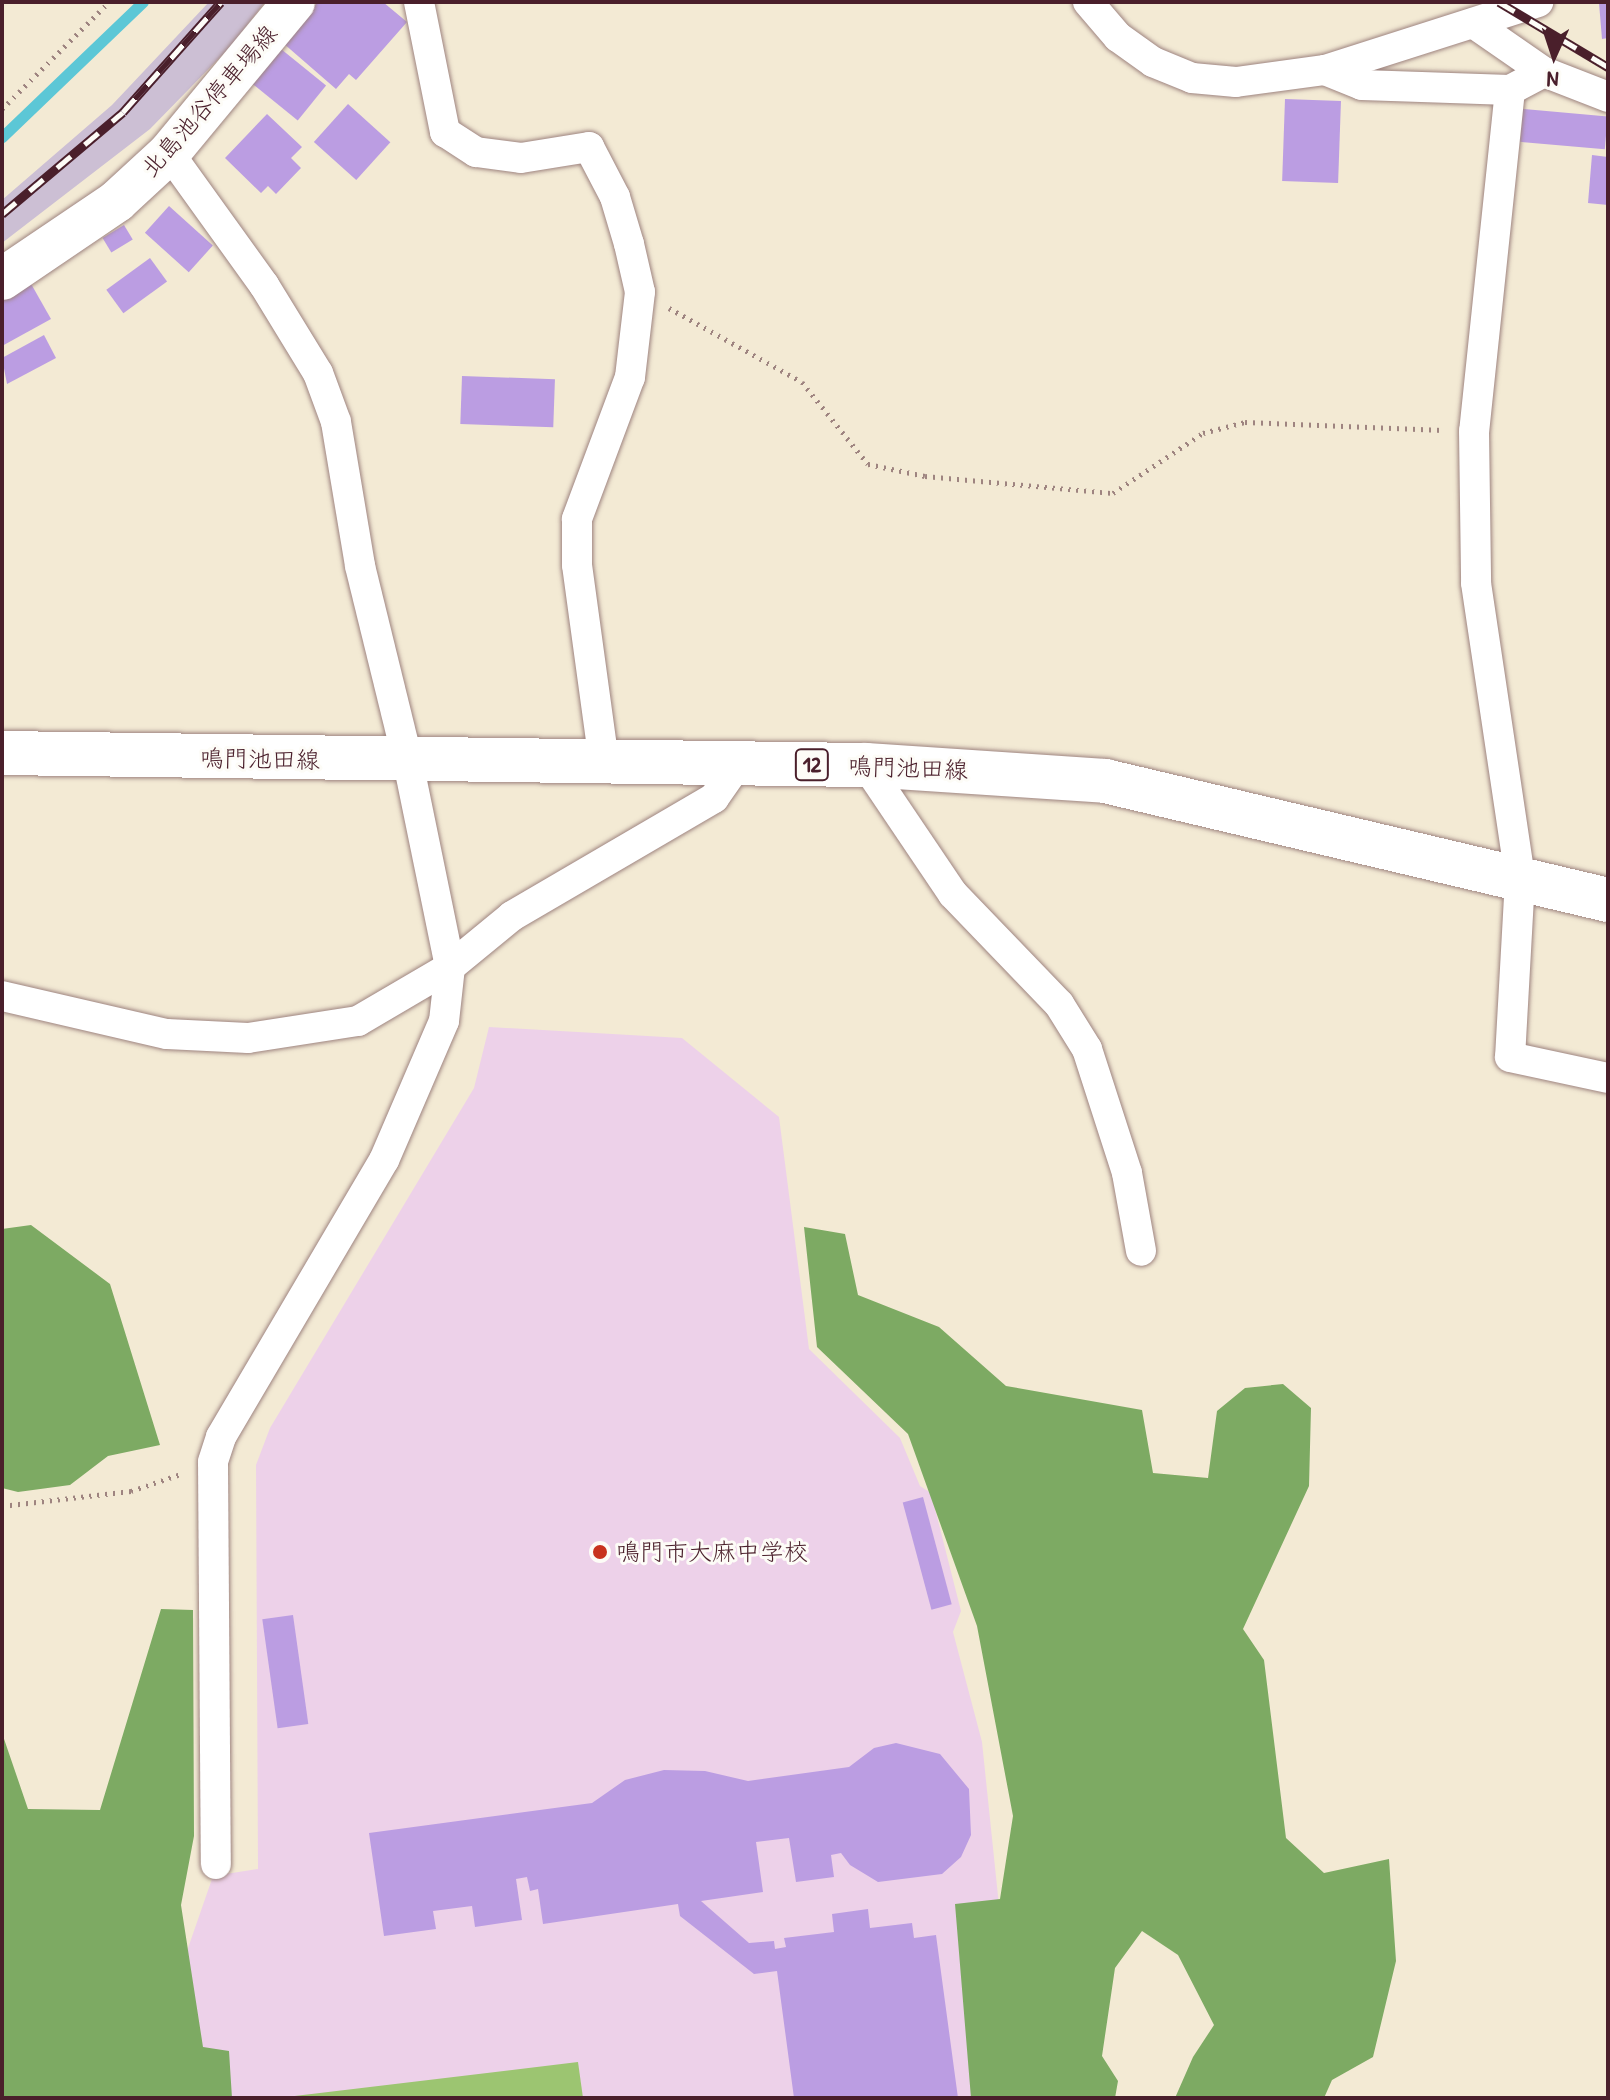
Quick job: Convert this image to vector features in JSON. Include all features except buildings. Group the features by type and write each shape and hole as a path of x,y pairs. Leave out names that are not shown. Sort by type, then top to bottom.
{"main road":[{"name":"北島池谷停車場線","path":"2,279 117,201 169,153 294,2"},
{"name":"鳴門池田線","path":"2,753 408,762 866,765 1105,781 1608,900"}],"street":[{"path":"419,2 445,132 476,152 521,158 589,147 615,197 640,292 623,403 577,519 577,565 604,763"},
{"path":"1088,2 1118,37 1153,62 1192,78 1236,82 1325,70 1476,25 1538,2"},
{"path":"1476,25 1544,72 1608,97"},
{"path":"1325,70 1362,85 1510,90 1544,72"},
{"path":"1510,90 1474,431 1476,583 1520,879 1510,1057 1608,1078"},
{"path":"169,153 264,285 318,373 336,422 360,566 408,762 450,967 444,1021 384,1160 221,1437 213,1462 216,1864"},
{"path":"2,996 167,1034 248,1038 358,1021 450,967 512,916 714,798 737,765"},
{"path":"866,765 953,894 1059,1004 1087,1049 1127,1173 1141,1251"}],"path":[{"path":"2,109 109,2"},
{"path":"640,292 802,382 868,464 925,476 1113,493 1203,433 1245,422 1474,431"},
{"path":"2,1506 131,1491 213,1462"}],"shaded area":[{"path":"209,2 265,2 230,47 150,129 2,243 2,200 112,105"},
{"name":"鳴門市大麻中学校","path":"489,1027 682,1038 779,1117 809,1349 900,1438 920,1486 931,1493 961,1611 953,1632 982,1742 1019,2098 211,2098 178,1977 213,1876 258,1869 256,1465 270,1428 474,1088"}],"green space":[{"path":"31,1225 110,1284 160,1445 108,1456 70,1485 18,1492 2,1488 2,1229"},
{"path":"804,1227 845,1234 858,1295 939,1327 1006,1386 1142,1410 1153,1473 1208,1478 1217,1411 1245,1388 1283,1384 1311,1408 1309,1486 1243,1629 1264,1660 1286,1838 1324,1873 1389,1859 1396,1961 1373,2057 1332,2080 1324,2098 1175,2098 1193,2057 1214,2025 1178,1955 1142,1931 1115,1968 1102,2056 1118,2081 1115,2098 971,2098 955,1904 1000,1899 1013,1816 977,1626 908,1434 817,1347"},
{"path":"161,1609 193,1610 194,1836 181,1905 203,2047 229,2051 232,2098 2,2098 2,1733 28,1809 100,1810"},
{"path":"578,2062 583,2098 278,2098"}],"waterway":[{"path":"2,137 143,2"}],"railway":[{"path":"2,214 123,112 221,2"},
{"path":"1499,2 1608,67"}],"place":[{"name":"鳴門市大麻中学校","path":"600,1552"}]}
